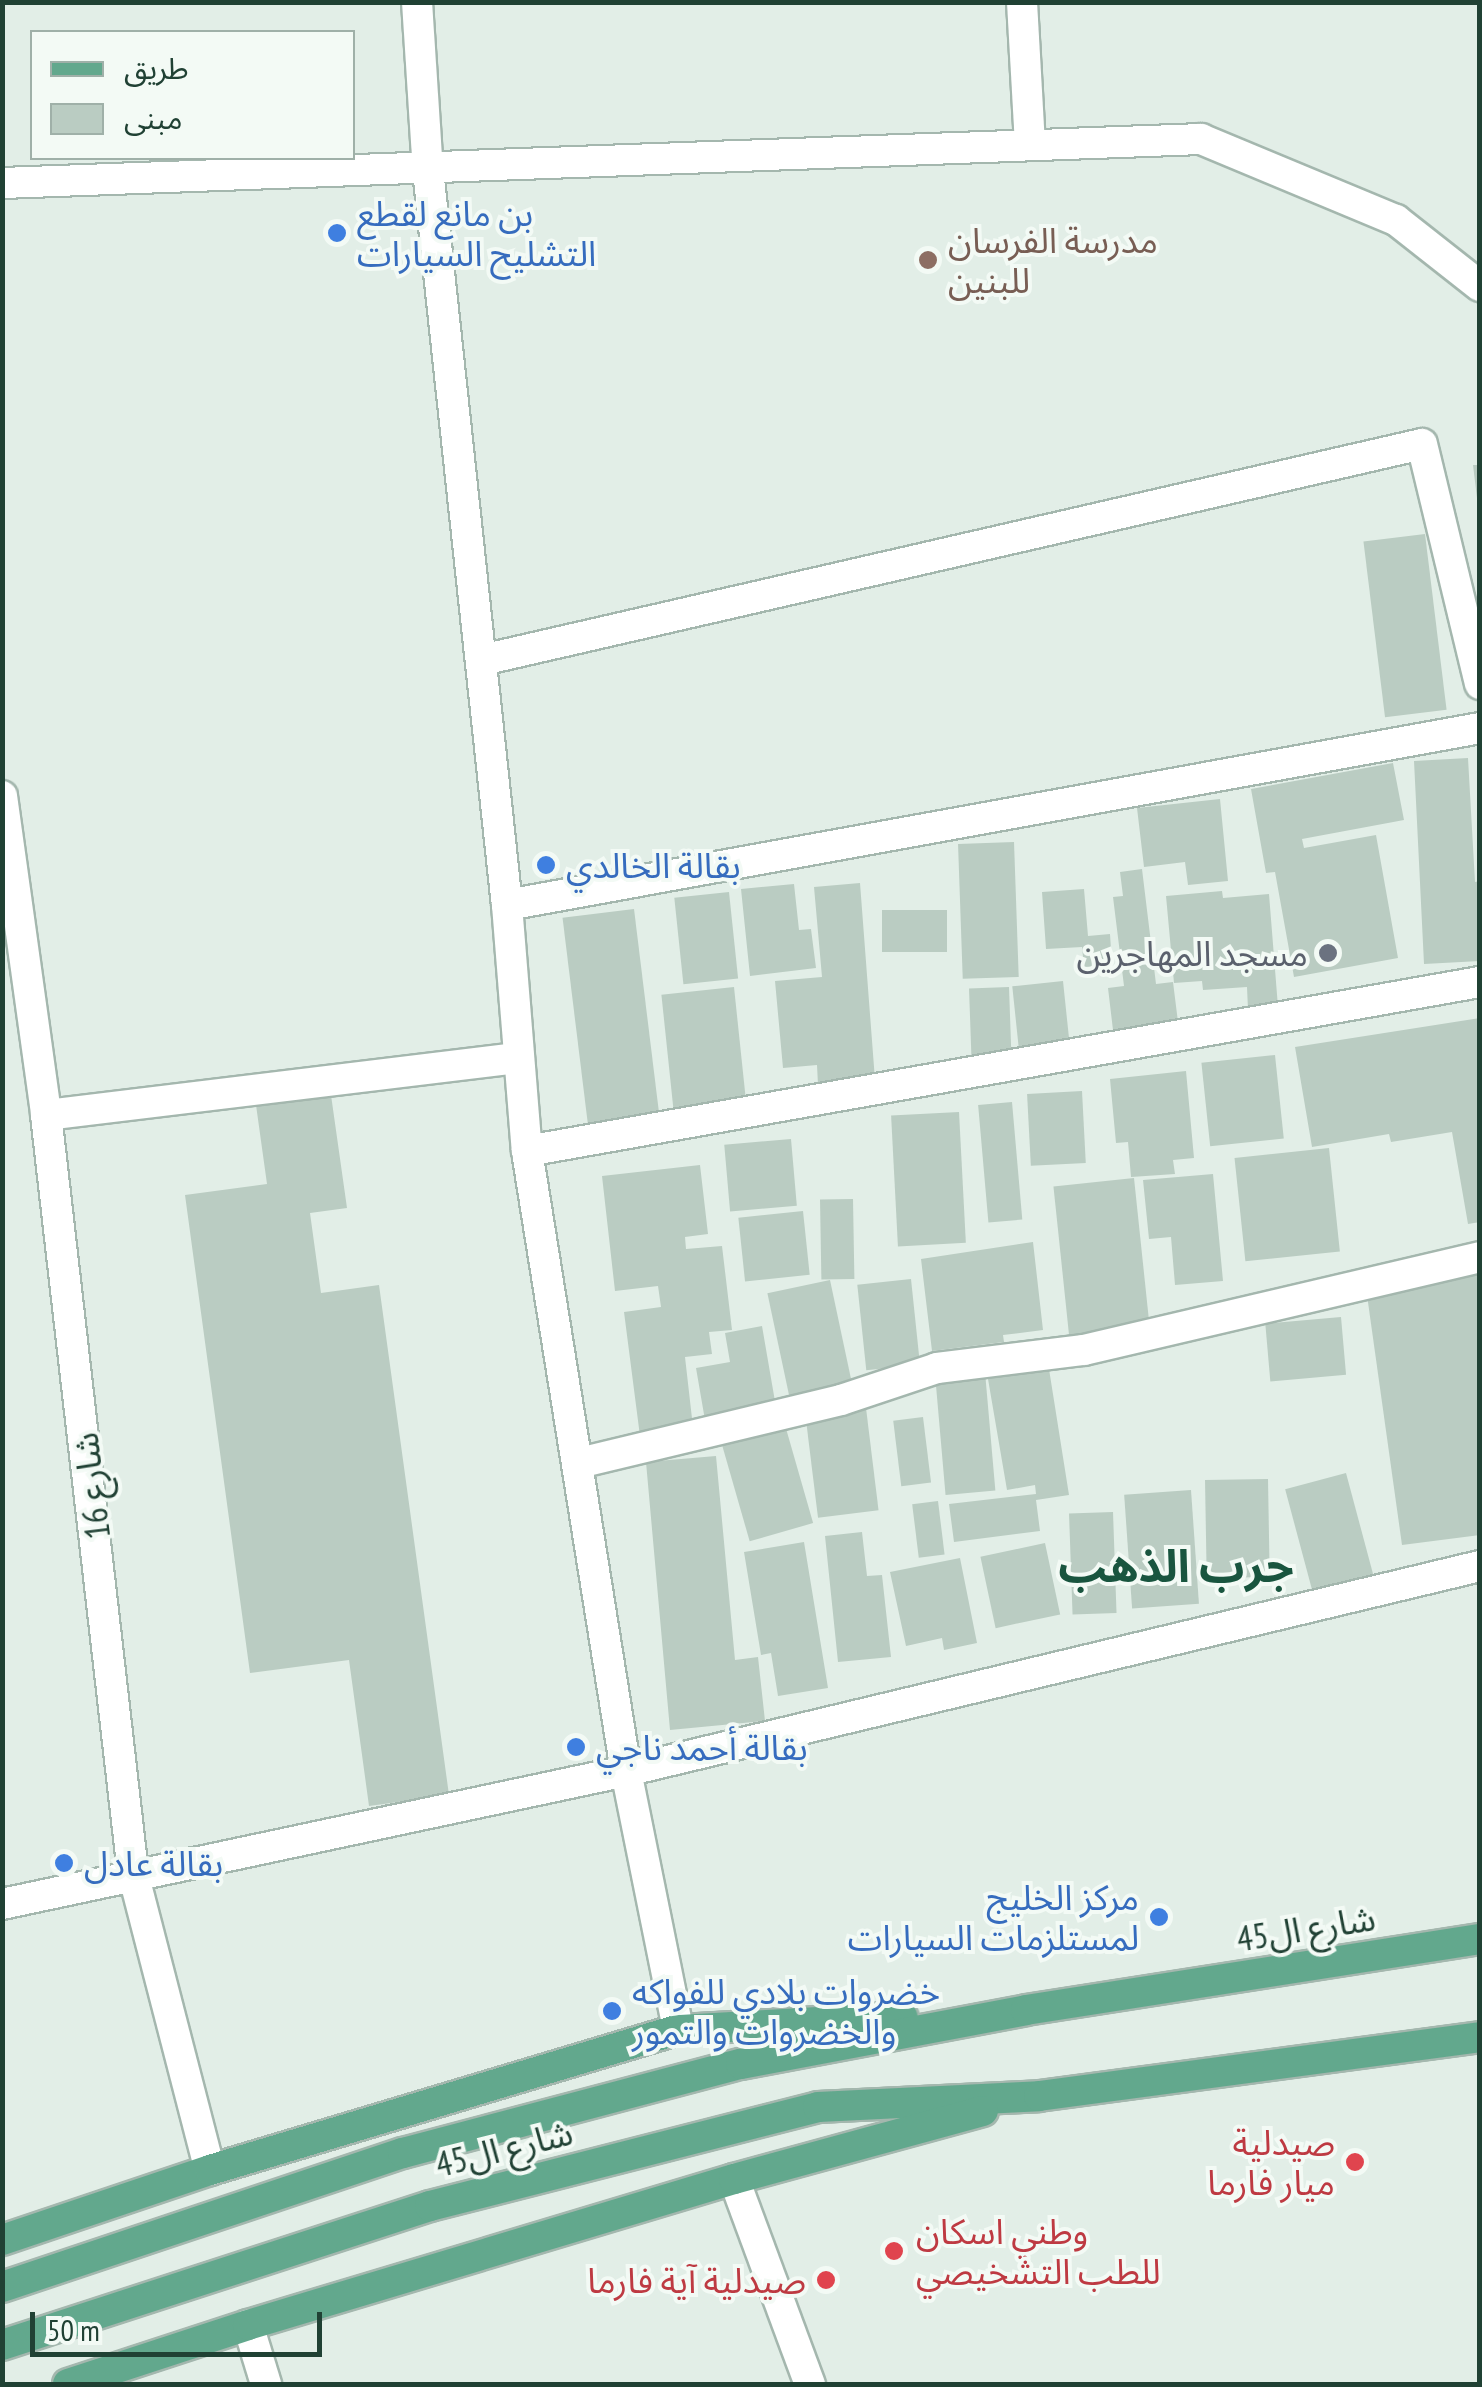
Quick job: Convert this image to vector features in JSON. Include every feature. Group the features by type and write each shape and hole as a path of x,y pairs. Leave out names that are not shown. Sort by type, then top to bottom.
{"main road":[{"name":"شارع ال45","path":"2,2287 404,2153 740,2064 1026,2010 1480,1939"},
{"name":"شارع ال45","path":"2,2240 210,2170 678,2030 1026,2010"},
{"name":"شارع ال45","path":"2,2345 430,2206 818,2107 1039,2096 1480,2038"},
{"name":"شارع ال45","path":"68,2384 248,2324 734,2179 1039,2096"}],"street":[{"path":"417,2 428,170 508,905 526,1151 626,1771 678,2030"},
{"path":"1022,2 1030,144"},
{"path":"2,183 1200,139 1396,220 1480,286"},
{"path":"482,660 1422,444 1480,684"},
{"path":"508,905 1480,728"},
{"name":"شارع 16","path":"2,796 46,1115 134,1874 210,2170"},
{"path":"526,1151 1480,982"},
{"path":"46,1115 519,1058"},
{"path":"579,1463 841,1400 937,1368 1084,1350 1480,1257"},
{"path":"2,1904 626,1771 1480,1566"},
{"path":"734,2179 810,2384"},
{"path":"248,2324 266,2384"}],"building":[{"path":"1473,465 1480,465 1480,498 1477,498"},
{"path":"1425,534 1447,710 1385,717 1363,542"},
{"path":"1468,758 1475,882 1480,881 1480,961 1424,964 1414,761"},
{"path":"1393,763 1404,820 1302,839 1304,848 1376,835 1398,958 1294,977 1275,872 1266,873 1251,789"},
{"path":"1220,799 1228,881 1188,885 1185,862 1144,867 1137,808"},
{"path":"1014,842 1019,977 963,979 958,844"},
{"path":"1142,869 1156,984 1173,982 1178,1022 1113,1030 1108,988 1124,986 1113,897 1123,896 1120,872"},
{"path":"860,883 875,1080 818,1085 817,1065 783,1068 775,981 822,977 814,887"},
{"path":"794,884 799,930 811,929 816,968 750,976 741,889"},
{"path":"1084,889 1088,936 1110,934 1112,965 1084,967 1082,947 1046,949 1042,892"},
{"path":"1222,891 1223,898 1269,894 1278,1007 1248,1010 1247,987 1203,990 1202,981 1174,983 1166,896"},
{"path":"729,892 738,979 683,984 674,898"},
{"path":"634,909 660,1118 588,1127 563,918"},
{"path":"882,910 947,910 947,952 882,952"},
{"path":"1063,981 1069,1042 1019,1047 1012,986"},
{"path":"734,987 746,1105 674,1113 661,995"},
{"path":"1009,987 1012,1059 972,1060 969,988"},
{"path":"1480,1018 1480,1222 1468,1224 1452,1132 1391,1142 1389,1134 1312,1147 1295,1047"},
{"path":"1275,1055 1284,1139 1210,1146 1201,1063"},
{"path":"1186,1071 1194,1158 1173,1160 1175,1174 1131,1177 1128,1142 1116,1143 1110,1079"},
{"path":"1082,1091 1086,1163 1031,1166 1027,1094"},
{"path":"331,1095 347,1208 310,1213 321,1293 379,1285 449,1795 369,1806 349,1660 250,1673 185,1195 267,1184 256,1105"},
{"path":"1012,1102 1022,1220 988,1223 978,1105"},
{"path":"959,1112 966,1243 898,1246 891,1116"},
{"path":"791,1139 797,1206 730,1212 724,1145"},
{"path":"1329,1148 1340,1251 1245,1261 1235,1158"},
{"path":"700,1165 708,1234 685,1237 686,1249 722,1246 732,1330 709,1332 712,1354 685,1357 694,1436 641,1444 624,1312 661,1307 658,1286 615,1291 602,1176"},
{"path":"1213,1174 1223,1281 1175,1285 1171,1237 1149,1239 1143,1180"},
{"path":"1134,1178 1150,1326 1069,1335 1053,1186"},
{"path":"853,1199 854,1279 821,1280 820,1200"},
{"path":"803,1211 810,1275 745,1281 738,1218"},
{"path":"1033,1242 1043,1330 1003,1335 1004,1342 932,1351 921,1259"},
{"path":"1480,1273 1480,1535 1402,1545 1366,1288"},
{"path":"911,1279 920,1365 866,1370 857,1285"},
{"path":"830,1280 852,1382 789,1395 767,1293"},
{"path":"1341,1317 1346,1375 1270,1381 1265,1324"},
{"path":"762,1326 777,1413 706,1426 696,1368 730,1362 725,1333"},
{"path":"1049,1369 1069,1495 1036,1500 1040,1531 954,1542 949,1504 1036,1494 1035,1485 1007,1490 988,1379"},
{"path":"985,1372 995,1491 946,1495 935,1376"},
{"path":"866,1408 879,1510 818,1518 805,1415"},
{"path":"923,1417 931,1483 901,1486 893,1421"},
{"path":"785,1425 813,1523 750,1541 722,1443"},
{"path":"716,1456 735,1660 758,1657 765,1721 670,1730 646,1462"},
{"path":"1346,1473 1373,1575 1313,1592 1285,1489"},
{"path":"1268,1479 1270,1577 1207,1578 1205,1480"},
{"path":"1191,1490 1199,1604 1132,1608 1124,1495"},
{"path":"938,1501 945,1555 919,1558 912,1504"},
{"path":"1113,1512 1117,1613 1073,1614 1069,1514"},
{"path":"862,1532 867,1576 882,1575 891,1657 838,1662 825,1536"},
{"path":"804,1542 828,1688 778,1696 771,1653 761,1655 744,1552"},
{"path":"1045,1543 1060,1614 996,1628 980,1557"},
{"path":"960,1558 977,1643 944,1650 942,1638 906,1646 890,1572"}],"place":[{"name":"بن مانع لقطع التشليح السيارات","path":"337,233"},
{"name":"مدرسة الفرسان للبنين","path":"928,260"},
{"name":"بقالة الخالدي","path":"546,865"},
{"name":"مسجد المهاجرين","path":"1328,953"},
{"name":"بقالة أحمد ناجي","path":"576,1747"},
{"name":"بقالة عادل","path":"64,1863"},
{"name":"مركز الخليج لمستلزمات السيارات","path":"1159,1917"},
{"name":"خضروات بلادي للفواكه والخضروات والتمور","path":"612,2011"},
{"name":"صيدلية ميار فارما","path":"1355,2162"},
{"name":"وطني اسكان للطب التشخيصي","path":"894,2251"},
{"name":"صيدلية آية فارما","path":"826,2280"}],"district":[{"name":"جرب الذهب","path":"1176,1566"}]}
